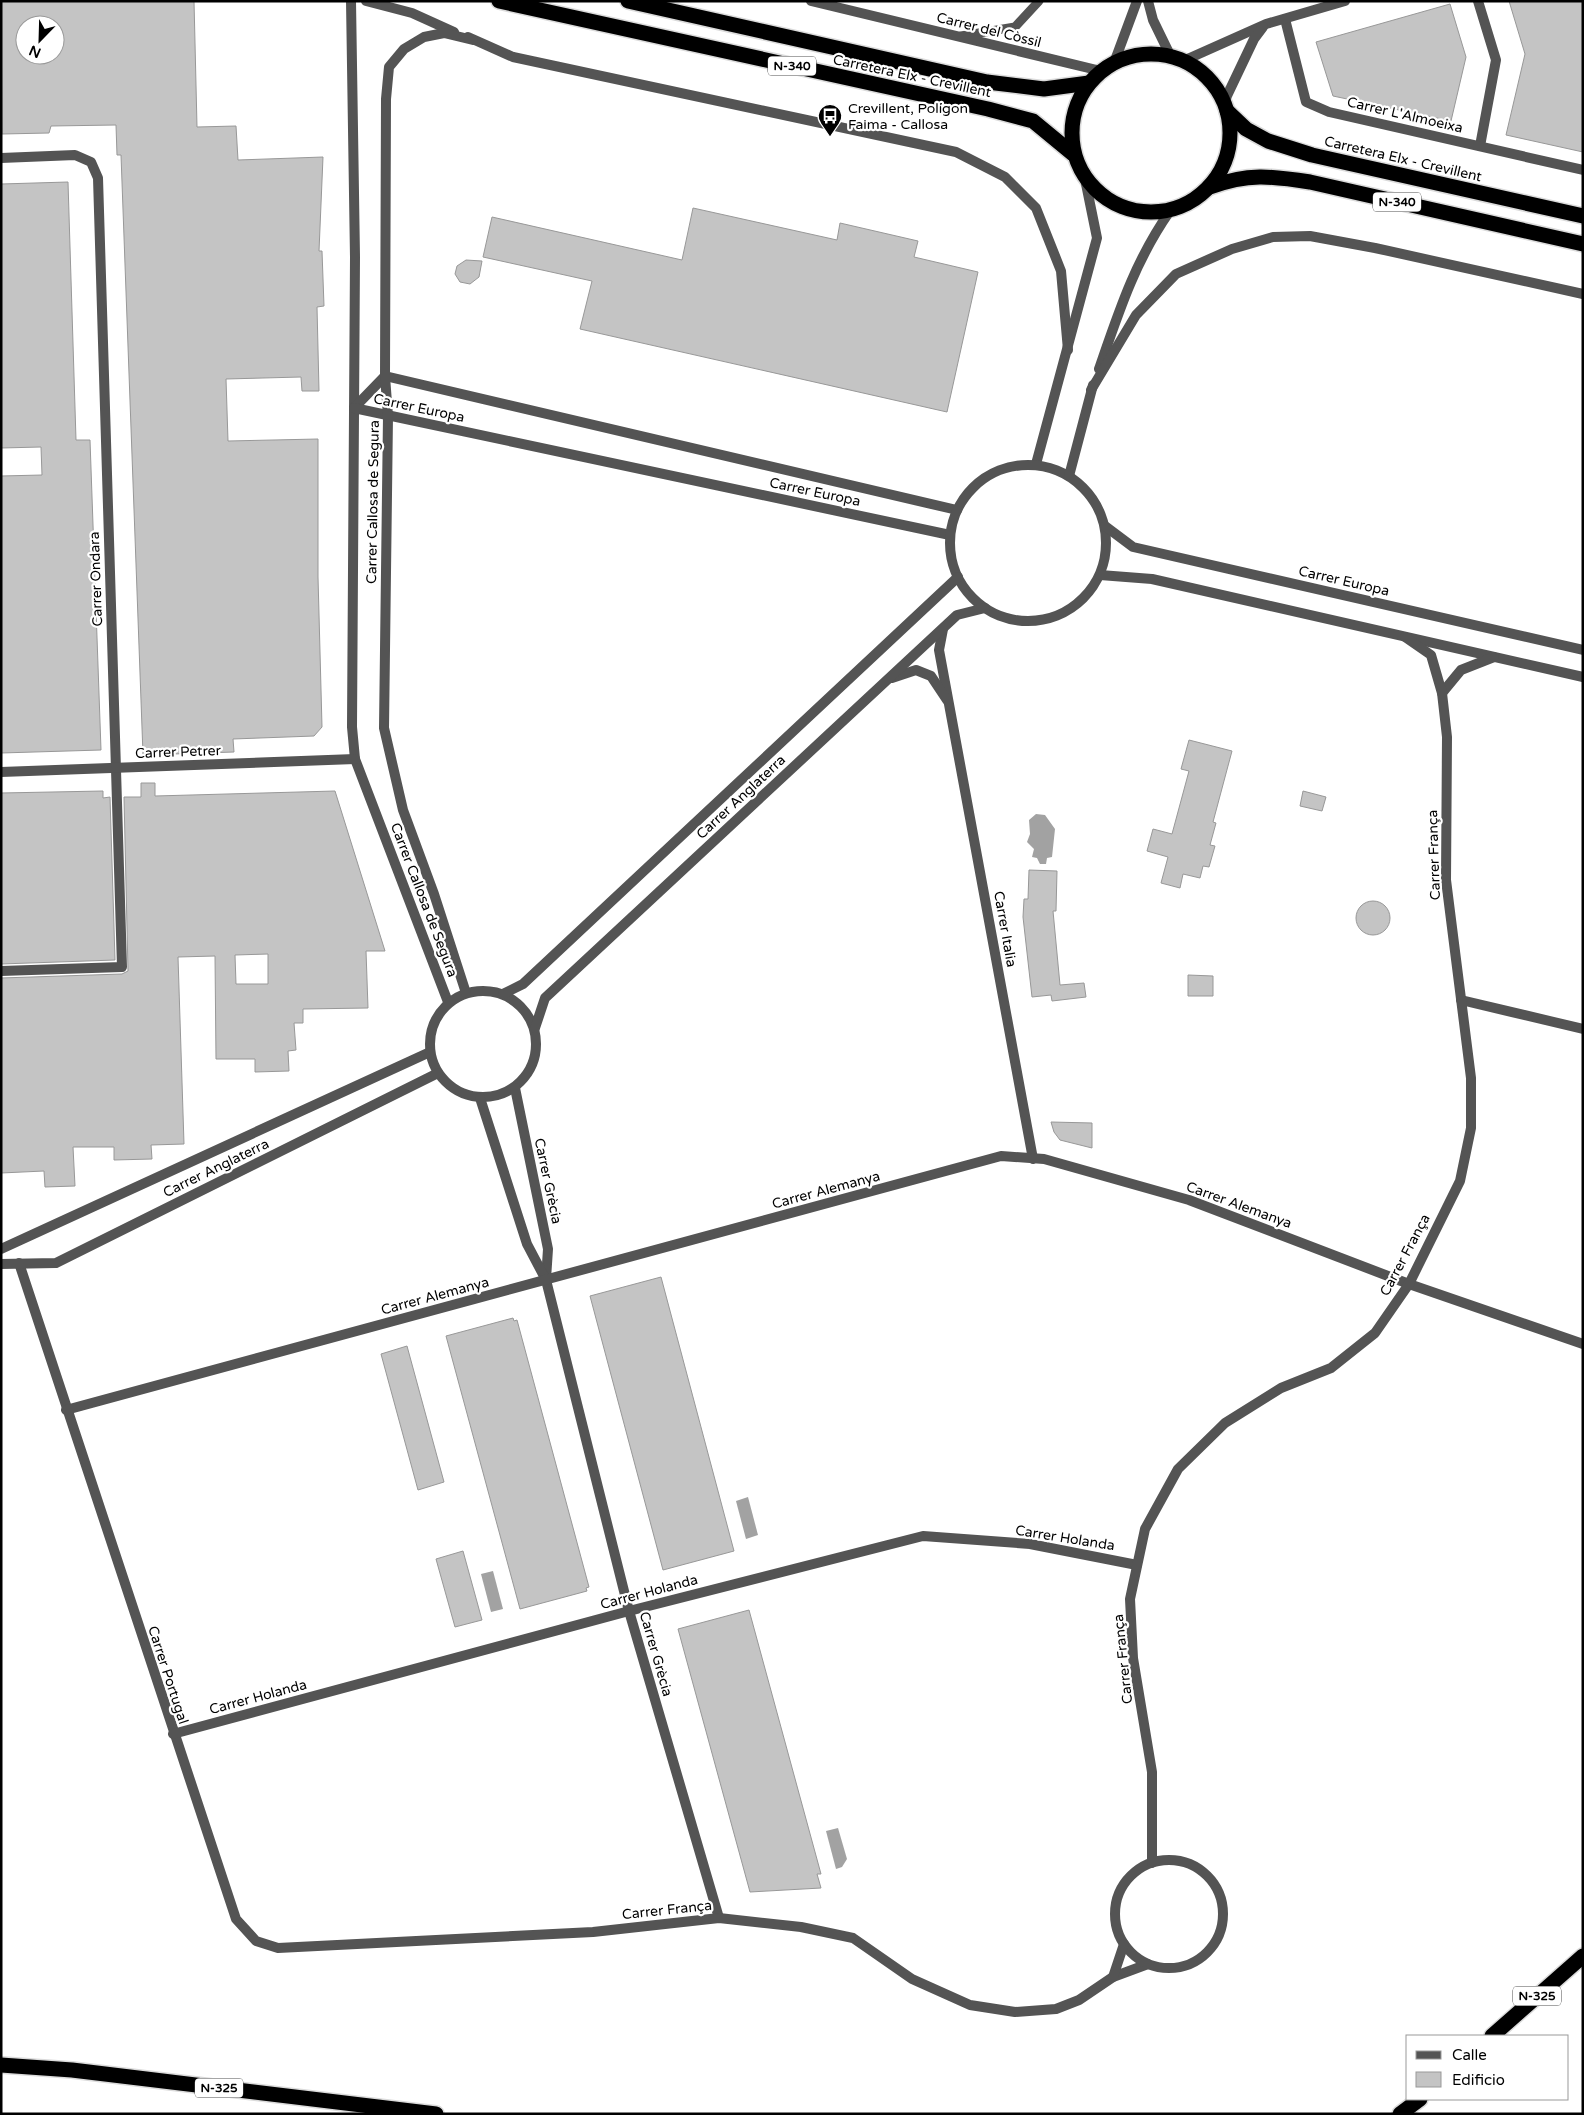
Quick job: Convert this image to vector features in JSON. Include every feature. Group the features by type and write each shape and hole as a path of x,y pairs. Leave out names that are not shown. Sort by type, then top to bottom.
{"highway":[{"name":"Carretera Elx - Crevillent","path":"499,1 988,109 1033,122 1073,154"},
{"name":"Carretera Elx - Crevillent","path":"628,1 987,82 1044,89 1089,83"},
{"name":"N-340","path":"1151,54 1177,59 1200,71 1214,85 1225,107 1230,131 1229,151 1222,170 1210,187 1192,202 1170,211 1138,212 1108,201 1085,179 1073,154 1071,129 1076,105 1089,83 1107,67 1132,56 1151,54"},
{"name":"Carretera Elx - Crevillent","path":"1225,107 1246,129 1268,141 1312,155 1583,216"},
{"name":"N-340","path":"1210,187 1231,179 1276,177 1310,182 1583,244"},
{"name":"N-325","path":"1493,2035 1583,1956"},
{"name":"N-325","path":"1,2065 72,2070 436,2114"},
{"path":"1400,2114 1419,2100"}],"street":[{"name":"Carrer Callosa de Segura","path":"351,1 355,257 352,727 355,759 448,1002"},
{"path":"366,1 412,13 512,57 956,152 1005,177 1036,208 1061,271 1068,350"},
{"name":"Carrer del Còssil","path":"811,1 958,36 1107,67"},
{"path":"1148,1 1153,20 1177,59 1266,24 1345,1"},
{"path":"1478,1 1496,60 1480,146"},
{"path":"1107,67 1133,4"},
{"name":"Carrer L'Almoeixa","path":"1285,19 1306,102 1329,112 1583,170"},
{"path":"1225,107 1254,39 1266,24"},
{"name":"Carrer Callosa de Segura","path":"466,993 434,894 403,810 384,728 388,416 385,376 386,100 389,67 404,49 424,38 444,34 473,40"},
{"name":"Carrer Ondara","path":"1,158 75,155 91,162 98,178 122,967 1,971"},
{"path":"1036,464 1097,238 1085,179"},
{"path":"1069,476 1091,390 1128,284 1150,240 1170,211"},
{"path":"1091,390 1136,315 1176,274 1232,249 1273,237 1310,236 1374,248 1583,294"},
{"name":"Carrer Europa","path":"354,408 385,376 957,510"},
{"name":"Carrer Europa","path":"354,408 950,535"},
{"path":"1036,464 1059,470 1069,476 1095,500 1105,526 1106,551 1100,576 1082,600 1066,612 1042,620 1014,620 985,608 966,590 954,568 950,535 957,510 974,486 986,476 1005,468 1036,464"},
{"name":"Carrer Europa","path":"1105,526 1133,547 1583,650"},
{"path":"1100,576 1152,579 1583,677"},
{"name":"Carrer Anglaterra","path":"503,994 523,984 958,577"},
{"name":"Carrer Anglaterra","path":"535,1028 545,998 958,615 985,608"},
{"name":"Carrer Italia","path":"943,629 939,650 1033,1159"},
{"name":"Carrer França","path":"1152,1863 1152,1772 1133,1658 1130,1599 1145,1529 1178,1470 1225,1423 1281,1388 1331,1368 1375,1334 1409,1284 1460,1181 1471,1128 1471,1078 1446,880 1447,737 1442,693 1431,656 1405,637"},
{"path":"1442,693 1461,670 1494,657"},
{"name":"Carrer Italia","path":"888,679 916,670 931,676 950,705"},
{"name":"Carrer Petrer","path":"1,772 355,759"},
{"path":"484,990 503,994 523,1008 535,1028 536,1056 525,1079 515,1088 501,1095 480,1098 462,1094 448,1085 438,1073 430,1052 432,1026 448,1002 466,993 484,990"},
{"path":"1461,1000 1583,1029"},
{"path":"1,1249 430,1052"},
{"name":"Carrer Anglaterra","path":"1,1264 56,1263 438,1073"},
{"name":"Carrer Grècia","path":"515,1088 548,1249 546,1280"},
{"name":"Carrer Grècia","path":"480,1098 527,1244 546,1280 629,1612 719,1918"},
{"name":"Carrer Alemanya","path":"66,1410 1001,1156 1044,1159 1189,1200 1409,1284 1583,1344"},
{"name":"Carrer Portugal","path":"19,1264 173,1734 236,1919 256,1941"},
{"name":"Carrer Holanda","path":"173,1734 629,1612 923,1536 1030,1544 1138,1565"},
{"path":"1169,1860 1186,1863 1202,1872 1214,1884 1221,1900 1223,1917 1220,1934 1211,1949 1198,1960 1182,1967 1165,1968 1148,1964 1134,1956 1124,1944 1117,1929 1115,1912 1118,1896 1126,1882 1138,1870 1152,1863 1169,1860"},
{"name":"Carrer França","path":"256,1941 278,1948 593,1932 719,1918 801,1927 853,1938 912,1979 970,2005 1015,2012 1056,2009 1079,2000 1113,1977 1148,1964"},
{"path":"1113,1977 1124,1944"}],"lane":[{"path":"958,36 1015,27 1039,1"}],"shaded area":[{"path":"1036,814 1045,815 1055,829 1052,857 1047,858 1046,864 1040,864 1037,858 1032,857 1034,849 1027,842 1030,834 1029,820"},
{"path":"748,1497 758,1535 746,1539 736,1501"},
{"path":"493,1571 503,1609 491,1612 481,1574"},
{"path":"838,1828 847,1859 842,1867 836,1869 826,1831"}],"building":[{"path":"1,1 194,1 197,127 236,126 238,160 323,157 319,251 322,251 324,306 317,307 319,391 302,391 301,377 226,379 228,441 318,439 318,577 322,727 314,736 233,739 234,752 143,755 121,155 117,155 116,125 51,126 49,133 2,134"},
{"path":"1509,1 1583,1 1583,152 1506,135 1525,54"},
{"path":"1450,4 1466,57 1451,121 1333,96 1316,42"},
{"path":"68,182 76,440 90,440 101,750 1,753 1,476 42,475 41,447 1,448 1,184"},
{"path":"693,208 837,240 840,223 918,241 914,257 978,272 947,412 580,329 592,281 483,257 492,217 682,260"},
{"path":"466,260 482,261 479,277 470,284 460,282 455,274 457,266"},
{"path":"1189,740 1232,751 1213,822 1216,823 1210,845 1215,846 1209,867 1203,866 1200,878 1183,874 1180,888 1161,883 1168,857 1147,851 1153,829 1172,834 1189,771 1181,769"},
{"path":"141,783 155,783 155,796 335,791 385,951 366,951 368,1008 303,1009 303,1023 294,1023 296,1050 288,1051 289,1071 255,1072 255,1059 216,1059 215,956 178,957 184,1144 151,1145 152,1159 114,1160 114,1147 73,1147 75,1186 45,1187 44,1171 1,1173 1,978 122,974 128,971 124,797 141,797","holes":["268,954 268,984 236,984 235,955"]},
{"path":"103,791 103,798 110,797 115,960 1,964 1,793"},
{"path":"1303,791 1326,797 1322,811 1300,806"},
{"path":"1029,870 1057,871 1056,911 1053,911 1060,985 1084,983 1086,997 1052,1001 1051,995 1032,997 1023,917 1024,899 1028,899"},
{"path":"1373,901 1385,906 1390,918 1385,930 1373,935 1361,930 1356,918 1361,906"},
{"path":"1188,975 1213,976 1213,996 1188,996"},
{"path":"1051,1122 1092,1123 1092,1148 1060,1140 1054,1132"},
{"path":"661,1277 734,1551 663,1570 590,1296"},
{"path":"513,1318 514,1321 517,1320 589,1587 586,1588 587,1591 520,1609 446,1336"},
{"path":"407,1346 444,1482 418,1490 381,1354"},
{"path":"463,1551 482,1620 455,1627 436,1559"},
{"path":"749,1610 821,1874 817,1874 821,1888 750,1892 678,1629"}],"place":[{"name":"Crevillent, Polígon Faima - Callosa","path":"830,137"}]}
